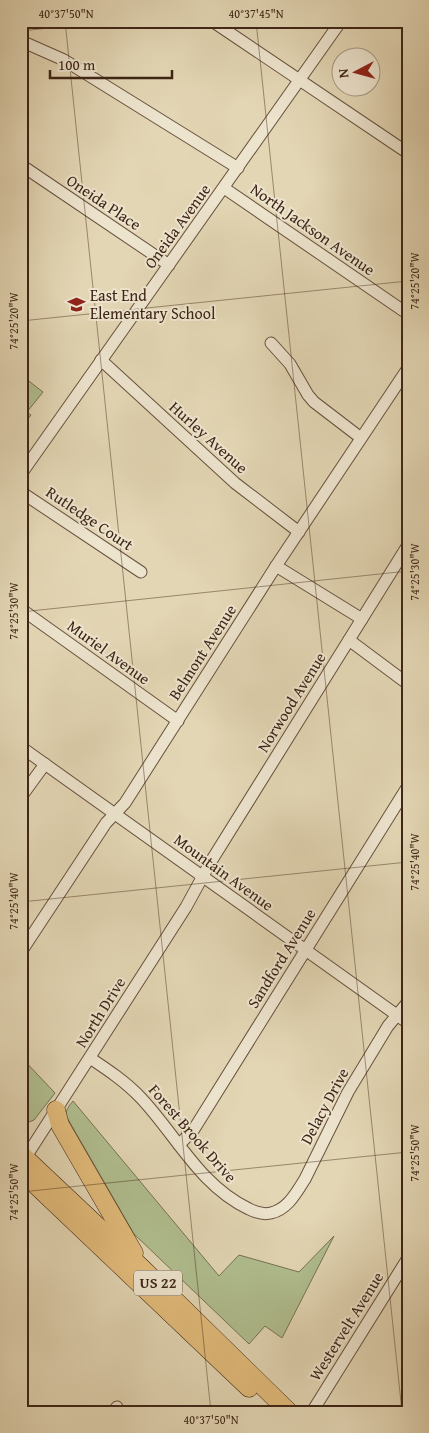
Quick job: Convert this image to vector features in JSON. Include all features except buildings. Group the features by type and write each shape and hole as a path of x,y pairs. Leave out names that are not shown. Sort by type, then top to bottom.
{"highway":[{"path":"56,1110 60,1125 143,1268"},
{"name":"US 22","path":"22,1162 143,1268 289,1412"},
{"name":"US 22","path":"22,1162 273,1412"}],"street":[{"path":"212,21 408,154"},
{"name":"Oneida Avenue","path":"21,474 341,21"},
{"name":"North Jackson Avenue","path":"21,40 64,60 238,168"},
{"name":"Oneida Place","path":"21,165 169,266"},
{"name":"North Jackson Avenue","path":"224,188 408,314"},
{"path":"271,342 290,364 314,402 361,438"},
{"name":"Hurley Avenue","path":"101,360 235,483 299,532"},
{"name":"Belmont Avenue","path":"21,952 106,823 125,802 276,566 408,368"},
{"name":"Rutledge Court","path":"21,492 141,572"},
{"name":"Norwood Avenue","path":"203,877 408,546"},
{"path":"276,566 362,619"},
{"name":"Muriel Avenue","path":"21,609 178,721"},
{"path":"349,640 408,684"},
{"name":"Mountain Avenue","path":"21,747 408,1023"},
{"path":"21,797 45,764"},
{"name":"Sandford Avenue","path":"180,1145 194,1129 408,786"},
{"name":"North Drive","path":"22,1162 186,907 203,877"},
{"name":"Delacy Drive","path":"278,1210 290,1202 301,1185 348,1092 388,1026 408,1002"},
{"name":"Forest Brook Drive","path":"90,1058 121,1079 142,1098 210,1182 236,1203 254,1211 265,1214 278,1210"},
{"name":"Westervelt Avenue","path":"312,1412 408,1258"}],"green space":[{"path":"21,375 43,392 27,412 31,415 21,428"},
{"path":"21,1057 55,1093 34,1120 21,1125"},
{"path":"73,1101 219,1276 239,1255 299,1272 334,1236 282,1338 265,1326 249,1344 134,1234 65,1114"}],"place":[{"name":"East End Elementary School","path":"76,304"}]}
